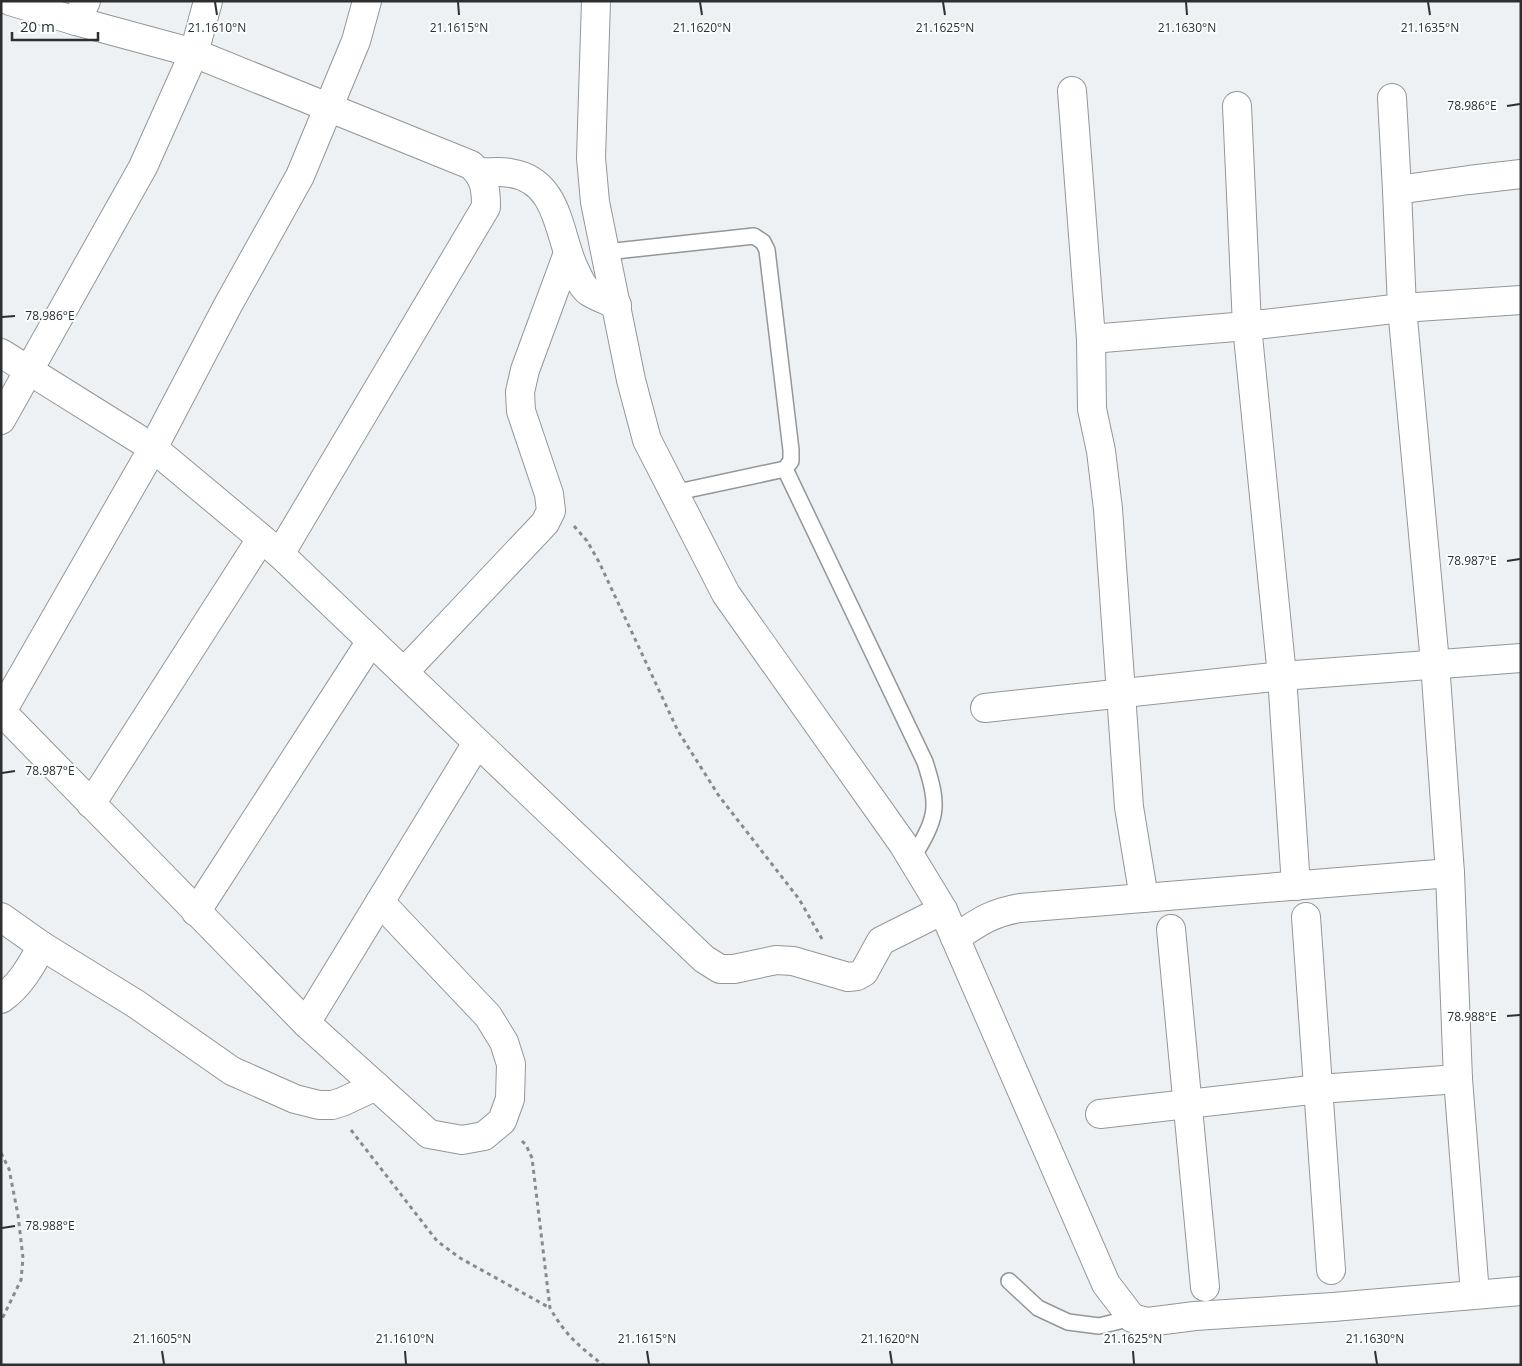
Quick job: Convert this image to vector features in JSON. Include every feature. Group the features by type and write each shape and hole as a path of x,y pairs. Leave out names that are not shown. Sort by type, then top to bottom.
{"street":[{"path":"10,1 81,11 194,53 471,165 479,172 486,187 486,207 271,546 91,804"},
{"path":"1,420 142,166 194,53 208,1"},
{"path":"367,1 356,41 300,176 228,305 153,448 2,713 306,1023 429,1134 462,1140 484,1136 502,1121 510,1099 511,1064 504,1042 488,1016 380,902"},
{"path":"596,1 591,158 596,202 631,380 647,440 726,594 912,859 943,910 1106,1284 1132,1318 1148,1322 1195,1316 1333,1307 1521,1291"},
{"path":"1072,91 1091,339 1092,409 1101,451 1108,509 1129,807 1144,898"},
{"path":"1392,98 1402,308 1435,663 1450,873 1458,1079 1475,1294"},
{"path":"1237,106 1247,326 1282,676 1296,886"},
{"path":"479,172 511,173 531,181 546,193 558,215 568,253 578,278 588,291 617,305"},
{"path":"1397,190 1521,174"},
{"path":"404,672 545,523 551,511 549,494 521,412 520,392 525,370 568,253"},
{"path":"1091,339 1247,326 1402,308 1521,300"},
{"path":"1,353 153,448 271,546 704,959 720,969 734,969 776,960 793,960 848,977 857,976 864,972 881,941 943,910"},
{"path":"196,912 371,642"},
{"path":"985,708 1282,676 1521,658"},
{"path":"306,1023 477,743"},
{"path":"955,938 980,921 999,912 1020,908 1450,873"},
{"path":"1306,917 1320,1089 1331,1270"},
{"path":"1,918 42,946 136,1004 232,1071 295,1099 319,1106 332,1106 376,1086"},
{"path":"1171,929 1205,1287"},
{"path":"1,999 27,974 42,946"},
{"path":"1100,1114 1320,1089 1458,1079"}],"lane":[{"path":"606,252 754,236 763,242 767,250 792,450 791,461 785,469 673,493"},
{"path":"785,469 925,762 933,788 935,813 930,830 912,859"},
{"path":"1009,1281 1038,1308 1068,1322 1099,1326 1132,1318"}],"path":[{"path":"551,511 570,522 587,541 600,562 678,731 719,796 799,899 830,954 834,972"},
{"path":"332,1106 437,1241 460,1258 550,1308"},
{"path":"502,1121 526,1145 532,1158 550,1308 561,1328 574,1342 603,1365"},
{"path":"1,1153 9,1168 18,1215 23,1258 22,1280 1,1321"}]}
